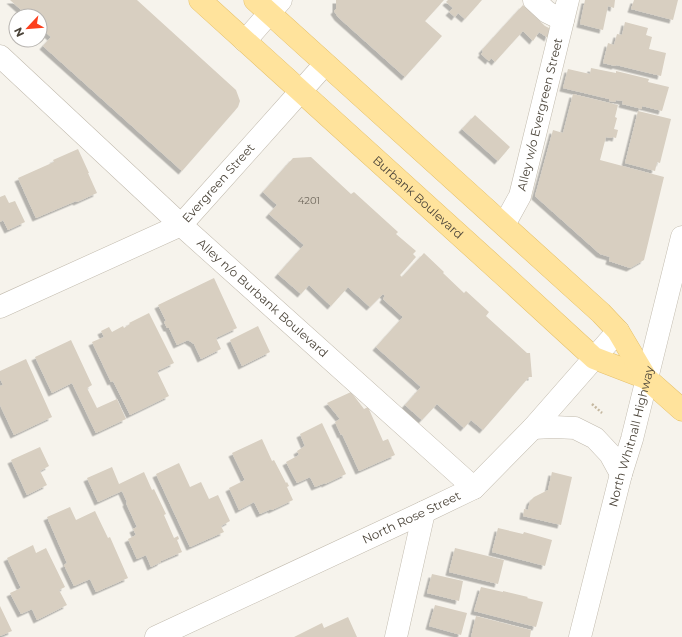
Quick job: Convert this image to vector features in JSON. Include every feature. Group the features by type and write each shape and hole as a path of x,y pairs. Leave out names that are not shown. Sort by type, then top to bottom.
{"main road":[{"name":"Burbank Boulevard","path":"200,0 504,274 594,358 646,378"},
{"name":"Burbank Boulevard","path":"268,4 325,64 601,313 618,331 646,378 682,410"}],"street":[{"path":"534,0 547,12 566,10"},
{"path":"246,41 268,4"},
{"name":"Alley w/o Evergreen Street","path":"504,225 520,196 566,10"},
{"name":"Alley n/o Burbank Boulevard","path":"0,56 180,225 474,488"},
{"name":"Evergreen Street","path":"0,308 180,225 325,64"},
{"name":"North Whitnall Highway","path":"580,637 621,474 632,439 682,237"},
{"name":"North Rose Street","path":"156,637 474,488 533,428 618,331"},
{"path":"533,428 575,428 595,438 610,454 621,474"},
{"path":"396,637 424,512"}],"building":[{"path":"10,0 137,0 236,90 240,101 238,107 182,171 45,48 48,48 48,40 51,37 48,34 48,8 19,8"},
{"path":"336,0 444,0 425,21 442,36 405,77 338,17 334,11 336,9"},
{"path":"448,0 482,0 465,19 458,13 455,17 449,12 453,8 446,2"},
{"path":"585,0 615,0 614,8 608,6 603,30 580,24"},
{"path":"634,0 678,0 673,20 631,9"},
{"path":"523,5 545,26 551,29 548,38 539,32 533,41 523,31 495,62 491,58 489,61 481,54 483,52 482,50"},
{"path":"625,22 648,28 646,35 652,37 649,49 666,53 661,76 603,63 608,43 614,45 617,34 622,35"},
{"path":"591,68 616,73 616,71 649,79 648,82 669,87 662,111 642,106 642,109 622,104 623,101 609,101 609,99 563,88 568,69 590,74"},
{"path":"573,94 618,105 614,129 618,130 616,138 606,137 600,160 664,177 644,260 630,268 609,261 610,257 600,254 535,196 553,130 563,133"},
{"path":"638,111 671,119 660,163 657,162 655,171 625,163"},
{"path":"475,115 510,147 498,161 462,129"},
{"path":"78,149 97,193 36,218 18,178 54,162 53,160"},
{"path":"311,157 351,194 354,192 398,232 396,234 416,251 413,254 416,257 400,275 402,277 424,253 464,293 466,291 489,312 486,316 527,353 530,353 532,377 529,377 483,430 471,420 464,428 437,404 422,420 405,405 421,387 376,347 403,317 383,299 385,296 383,294 370,307 348,287 331,306 309,285 301,294 278,274 304,245 269,214 277,205 263,192 293,158"},
{"path":"5,195 9,203 15,201 25,222 8,230 3,220 0,222 0,197"},
{"path":"214,278 237,328 216,338 221,349 201,359 194,344 188,340 177,345 169,328 167,328 164,322 166,321 158,305"},
{"path":"149,313 174,363 157,371 169,396 130,415 113,381 111,382 92,342 104,337 101,331 109,327 112,332 123,326 124,328 130,324 129,323"},
{"path":"258,326 270,352 242,366 230,340"},
{"path":"71,340 92,385 87,388 97,408 117,399 126,419 96,433 72,383 52,393 35,357"},
{"path":"26,359 52,417 14,435 0,405 0,386 3,385 0,379 0,371"},
{"path":"351,392 364,409 368,407 383,441 388,439 395,455 359,471 335,422 340,419 327,403"},
{"path":"322,423 346,474 315,487 310,477 297,483 286,462 299,455 297,451 305,446 300,434"},
{"path":"262,439 272,461 274,460 286,483 287,482 289,486 287,487 293,500 260,514 254,502 239,510 229,488 245,480 232,453"},
{"path":"40,447 49,466 40,471 47,485 27,495 11,460"},
{"path":"179,463 190,487 201,482 209,499 218,495 230,521 221,526 224,532 190,547 156,474"},
{"path":"112,467 119,484 144,472 152,490 154,489 166,514 164,515 174,538 178,536 179,539 177,540 182,552 151,567 146,555 137,559 128,539 136,535 133,529 137,527 122,491 98,502 87,478"},
{"path":"552,472 572,477 561,525 523,516 524,509 528,510 530,501 534,497 548,490"},
{"path":"70,507 76,520 95,511 108,538 110,537 128,578 96,592 90,579 74,586 64,565 67,563 47,517"},
{"path":"498,528 523,534 524,532 552,540 545,566 492,552"},
{"path":"33,545 36,553 46,548 65,587 59,590 67,605 37,620 32,609 21,614 10,593 21,588 7,558"},
{"path":"455,548 504,560 498,584 449,572"},
{"path":"432,574 463,581 459,601 427,593"},
{"path":"481,587 528,597 527,598 543,602 536,627 474,611"},
{"path":"435,605 467,613 461,635 429,626"},
{"path":"0,606 12,631 0,636"},
{"path":"476,616 531,630 530,637 471,637"},
{"path":"348,617 357,637 294,637 322,623 324,628"}]}
